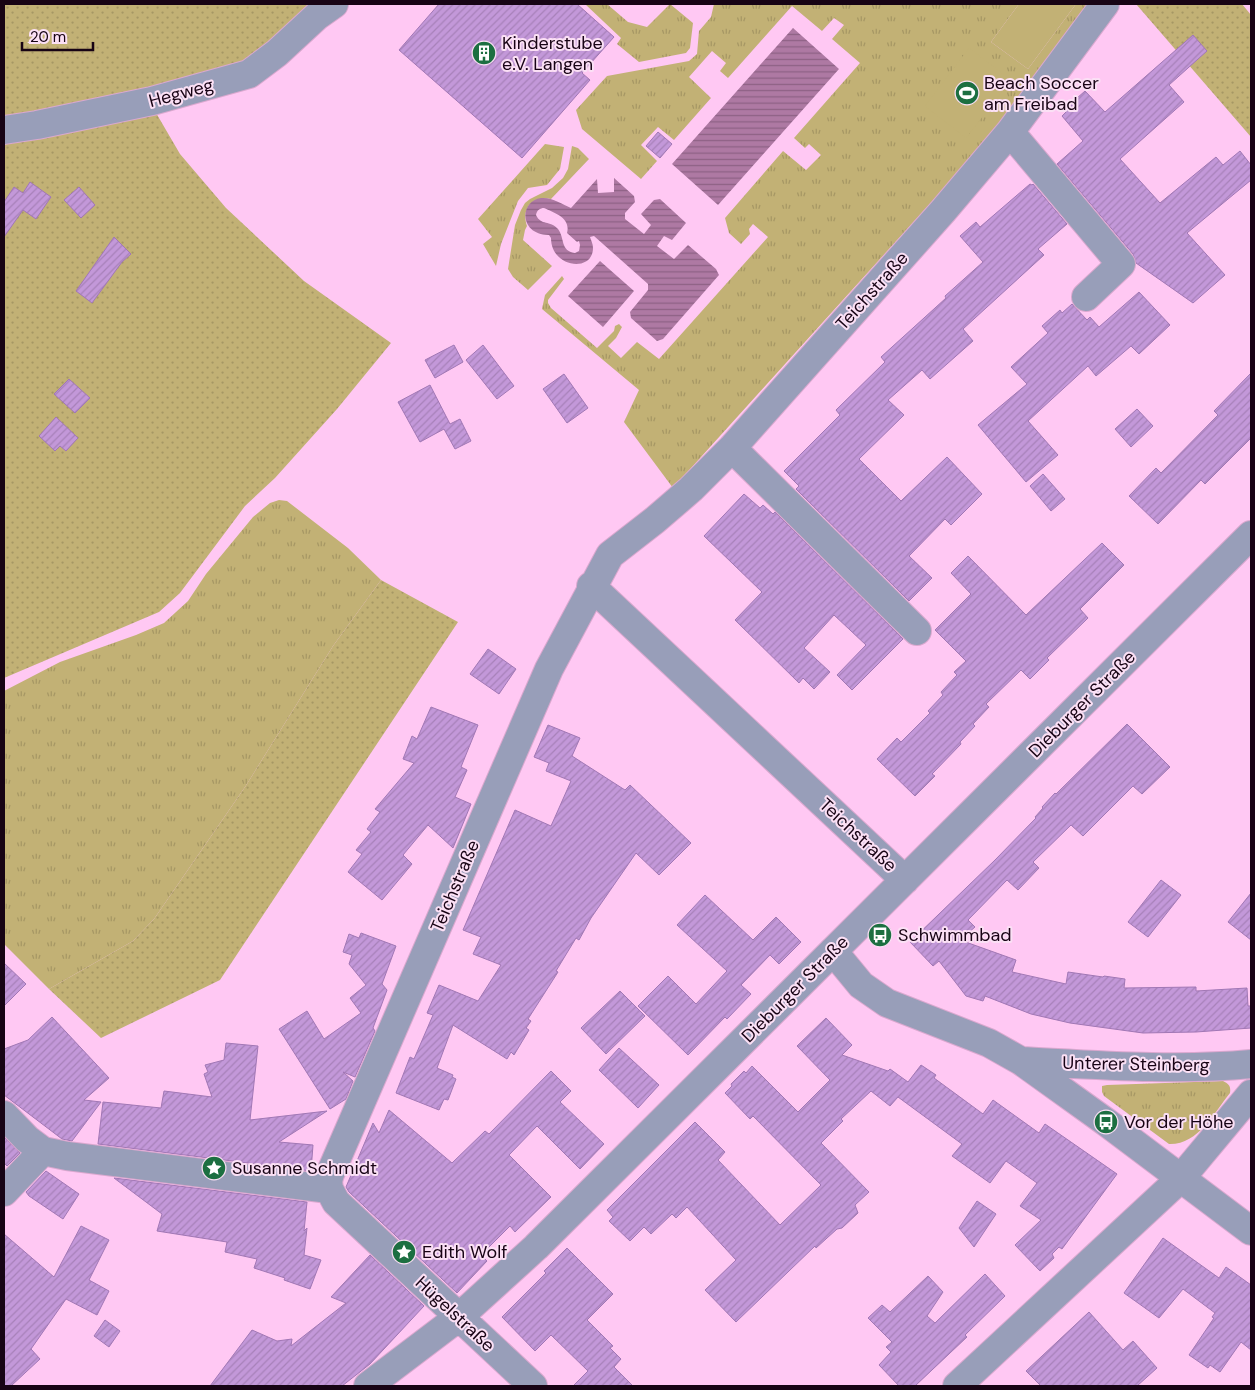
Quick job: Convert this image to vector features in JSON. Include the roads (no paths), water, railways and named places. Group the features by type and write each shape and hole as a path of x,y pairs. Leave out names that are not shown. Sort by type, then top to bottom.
{"street":[{"name":"Hegweg","path":"4,130 152,101 250,74 277,53 317,16 334,4"},
{"name":"Teichstraße","path":"328,1189 330,1174 541,687 610,554 655,520 691,489 732,448 943,211 1010,132 1104,4"},
{"path":"1010,132 1121,264 1086,297"},
{"path":"732,448 917,631"},
{"name":"Dieburger Straße","path":"368,1386 458,1316 536,1247 1251,535"},
{"name":"Teichstraße","path":"592,586 905,880"},
{"path":"833,951 861,985 887,1003 989,1043 1021,1061 1251,1232"},
{"name":"Unterer Steinberg","path":"1021,1061 1124,1067 1251,1064"},
{"path":"957,1386 1180,1178 1251,1094"},
{"path":"4,1116 27,1139 43,1150 67,1156 328,1189"},
{"path":"4,1192 43,1150"},
{"name":"Hügelstraße","path":"328,1189 336,1202 533,1386"}],"place":[{"name":"Kinderstube e.V. Langen","path":"484,53"},
{"name":"Beach Soccer am Freibad","path":"967,93"},
{"name":"Schwimmbad","path":"880,935"},
{"name":"Vor der Höhe","path":"1106,1122"},
{"name":"Susanne Schmidt","path":"214,1168"},
{"name":"Edith Wolf","path":"404,1252"}]}
